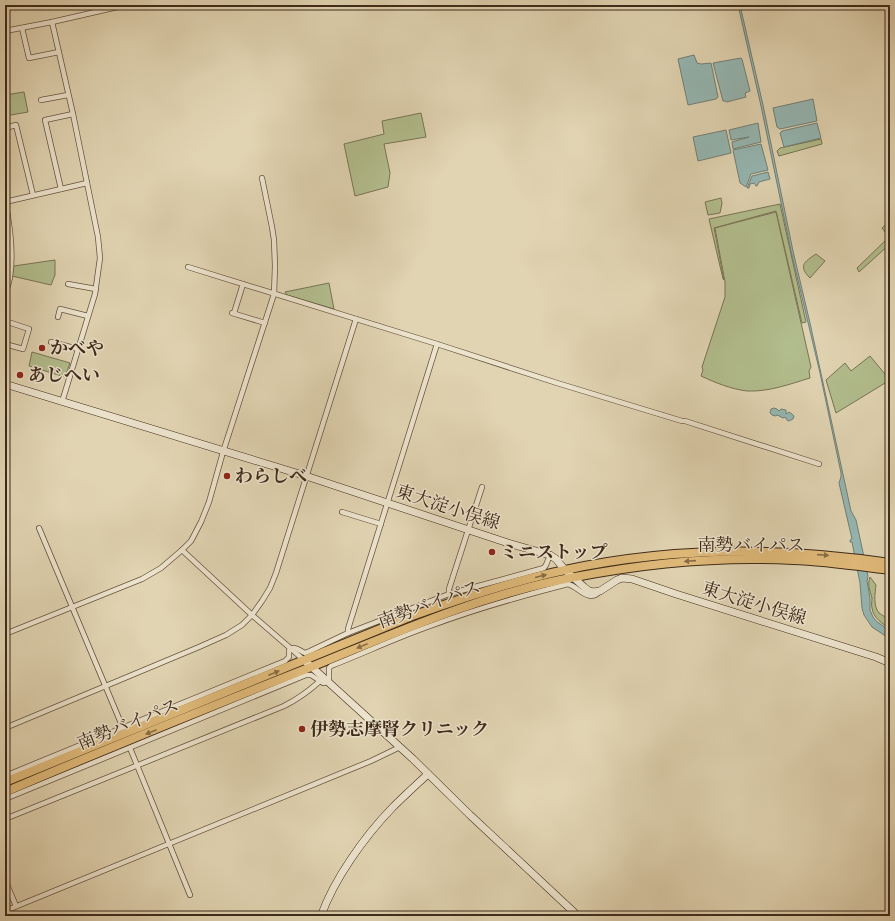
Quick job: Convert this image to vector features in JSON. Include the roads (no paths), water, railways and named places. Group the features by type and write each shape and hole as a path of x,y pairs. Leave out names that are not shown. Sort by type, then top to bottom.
{"highway":[{"name":"南勢バイパス","path":"5,782 412,616 502,586 565,570 630,559 697,553 767,552 824,555 853,562"},
{"name":"南勢バイパス","path":"5,792 311,666 420,623 511,592 573,577 611,570 711,560 756,559 853,562 869,564 890,570"},
{"name":"南勢バイパス","path":"869,564 890,563"}],"main road":[{"name":"東大淀小俣線","path":"5,384 223,452 306,476 550,555 589,591 600,592 617,580 622,578 632,579 876,657 890,663"},
{"path":"304,660 400,747 578,916"},
{"path":"321,916 336,884 352,858 371,832 392,808 428,774"}],"street":[{"path":"5,31 126,5"},
{"path":"52,22 73,114 98,237 100,265 96,289 62,402"},
{"path":"22,28 29,58 59,52"},
{"path":"41,100 68,95"},
{"path":"61,189 45,120 73,114"},
{"path":"5,128 16,125 33,195"},
{"path":"5,634 142,579 161,568 191,541 209,502 223,452 274,294 274,240 262,178"},
{"path":"5,295 10,276 12,251 10,228 5,201 87,183"},
{"path":"188,267 819,464"},
{"path":"68,284 96,289"},
{"path":"243,284 233,313 265,322"},
{"path":"58,317 60,309 88,316"},
{"path":"5,728 199,648 226,635 242,625 252,615 270,588 356,319"},
{"path":"5,321 29,329 23,349 5,344"},
{"path":"51,342 78,349"},
{"path":"348,633 437,344"},
{"path":"449,594 449,589 482,487"},
{"path":"342,512 381,524"},
{"path":"39,528 123,728"},
{"path":"182,550 252,615 304,660"},
{"path":"290,649 293,647 305,653 348,633 449,594 544,568 550,555"},
{"path":"5,799 306,675 311,675 323,683 328,682 329,668 331,666 456,616 514,598 568,584 589,596 597,595 600,592"},
{"path":"5,776 285,661 289,657 290,649"},
{"path":"5,819 284,706 295,701 320,681"},
{"path":"5,911 371,761 400,747"},
{"path":"130,748 190,895"},
{"path":"5,880 16,906"}],"water":[{"path":"738,5 740,5 763,105 793,251 851,511 856,520 868,576 867,581 870,598 870,610 876,621 890,631 890,639 872,627 864,615 862,608 860,583 852,542 850,542 852,539 839,483 841,473"},
{"path":"694,55 697,63 711,63 718,97 716,99 688,105 678,59"},
{"path":"741,58 750,91 745,93 746,97 727,102 723,101 713,63"},
{"path":"813,99 817,121 780,129 777,127 773,108"},
{"path":"758,123 761,142 733,149 732,142 749,137 731,140 729,130"},
{"path":"817,123 821,138 784,147 780,133 782,131"},
{"path":"726,130 731,153 698,161 693,137"},
{"path":"761,144 768,170 751,174 746,187 740,183 733,150"},
{"path":"768,172 770,179 759,182 757,186 754,183 750,184 749,188 747,188 752,176"},
{"path":"774,408 779,411 781,409 786,410 786,414 789,412 794,416 793,419 789,421 785,417 783,418 778,415 772,415 770,413 771,409"}],"place":[{"name":"かべや","path":"42,348"},
{"name":"あじへい","path":"20,375"},
{"name":"わらしべ","path":"227,476"},
{"name":"ミニストップ","path":"492,552"},
{"name":"伊勢志摩腎クリニック","path":"302,729"}]}
